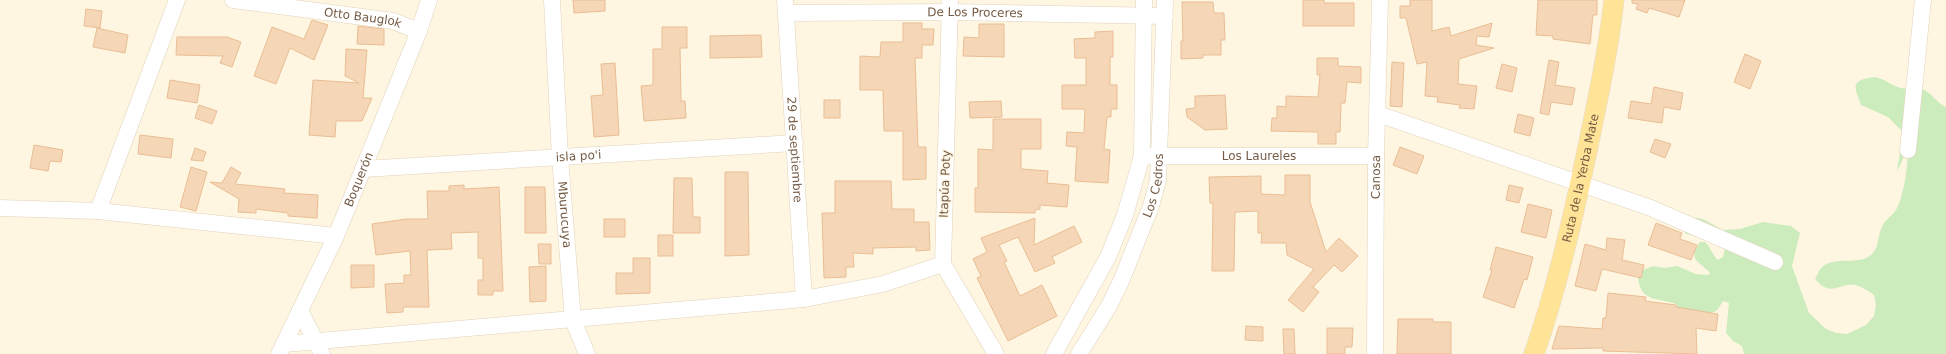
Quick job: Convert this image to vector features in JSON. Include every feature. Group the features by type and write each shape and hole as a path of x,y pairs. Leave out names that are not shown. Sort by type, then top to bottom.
{"main road":[{"name":"Ruta de la Yerba Mate","path":"1534,354 1545,322 1558,275 1580,184 1603,72 1614,0"}],"street":[{"path":"98,211 177,0"},
{"name":"Otto Bauglok","path":"233,0 393,21 419,31"},
{"name":"Boquerón","path":"281,349 336,236 419,31 428,0"},
{"name":"Mburucuya","path":"552,0 560,157 573,320 587,354"},
{"name":"Canosa","path":"1376,354 1376,156 1380,0"},
{"path":"1908,150 1923,0"},
{"name":"De Los Proceres","path":"785,7 950,6 1165,8"},
{"name":"Itapúa Poty","path":"943,264 950,6"},
{"name":"29 de septiembre","path":"785,7 804,299"},
{"path":"1054,354 1108,257 1125,216 1142,156 1144,8"},
{"name":"Los Cedros","path":"1079,354 1109,306 1122,279 1151,206 1158,180 1165,8"},
{"path":"1378,114 1651,208 1775,262"},
{"name":"isla po'i","path":"363,169 795,143"},
{"name":"Los Laureles","path":"1142,156 1376,156"},
{"path":"0,208 98,211 336,236"},
{"path":"281,349 319,348 573,320 804,299 884,284 943,264 996,354"},
{"path":"300,310 319,348"}],"green space":[{"path":"1875,77 1901,88 1917,88 1923,90 1946,107 1946,354 1744,354 1742,346 1733,341 1726,333 1729,303 1723,301 1714,312 1681,314 1676,304 1651,298 1643,292 1638,279 1643,270 1653,266 1665,268 1677,266 1696,274 1709,275 1710,273 1696,260 1695,257 1694,253 1700,242 1705,242 1707,244 1718,260 1723,257 1726,244 1709,237 1686,234 1683,230 1691,217 1703,219 1723,230 1740,229 1763,222 1791,226 1800,233 1792,266 1809,313 1826,329 1836,333 1847,334 1866,325 1874,316 1876,305 1874,295 1855,285 1830,289 1826,288 1815,279 1820,269 1826,264 1839,261 1860,260 1871,255 1876,249 1880,230 1886,220 1899,205 1905,181 1907,163 1907,150 1897,172 1903,132 1888,117 1861,105 1856,93 1856,85 1858,82 1867,78"}],"building":[{"path":"573,0 605,0 605,11 574,13"},
{"path":"1303,0 1324,0 1324,3 1354,3 1354,26 1303,26"},
{"path":"1410,0 1432,0 1432,31 1449,27 1451,36 1492,23 1489,37 1477,36 1476,45 1494,48 1459,59 1458,84 1477,86 1474,109 1459,108 1460,105 1437,102 1438,97 1425,96 1427,62 1417,64 1406,18 1400,18 1400,6 1410,6"},
{"path":"1538,0 1597,0 1597,15 1593,15 1590,44 1553,39 1553,36 1536,35"},
{"path":"1632,0 1685,0 1679,17 1649,8 1647,13 1636,9 1638,4 1632,3"},
{"path":"1182,2 1213,2 1214,13 1224,13 1225,40 1221,40 1221,55 1203,55 1203,58 1181,59 1181,41 1183,41"},
{"path":"86,9 102,11 100,28 84,26"},
{"path":"312,20 328,25 314,60 290,48 276,84 254,76 272,27 304,39"},
{"path":"903,23 922,23 922,29 934,29 933,45 922,45 922,58 915,58 918,147 926,147 926,179 903,180 903,131 884,131 883,90 860,90 860,56 880,57 881,42 903,42"},
{"path":"979,24 1004,24 1004,57 963,56 964,37 979,38"},
{"path":"358,26 384,29 384,45 357,44"},
{"path":"662,27 687,27 687,48 680,48 681,101 685,101 686,118 644,121 641,86 653,85 653,49 662,49"},
{"path":"97,28 128,35 125,53 93,47"},
{"path":"1113,31 1113,57 1110,57 1110,85 1117,85 1117,109 1111,109 1111,117 1107,117 1104,149 1110,150 1108,183 1075,181 1077,147 1066,146 1067,132 1084,133 1085,109 1062,109 1062,85 1086,85 1086,58 1075,58 1074,39 1095,38 1095,32"},
{"path":"761,35 762,57 710,58 710,36"},
{"path":"177,37 227,37 241,42 232,67 220,63 223,56 176,55"},
{"path":"346,49 367,50 363,98 372,98 362,121 336,121 335,137 309,135 313,80 359,83 345,76"},
{"path":"1745,54 1761,61 1750,89 1734,82"},
{"path":"1317,58 1338,58 1338,66 1361,67 1361,83 1347,82 1345,103 1341,103 1340,132 1336,132 1336,144 1318,144 1318,132 1271,131 1272,118 1277,118 1277,106 1286,107 1286,96 1318,97 1320,75 1317,75"},
{"path":"1549,60 1559,62 1555,85 1575,88 1572,105 1551,102 1549,115 1540,113"},
{"path":"1392,62 1404,63 1402,107 1390,106"},
{"path":"615,63 619,135 594,137 591,96 603,95 601,64"},
{"path":"1502,64 1517,68 1512,92 1496,88"},
{"path":"170,80 200,85 197,103 167,98"},
{"path":"1654,87 1683,93 1680,110 1664,107 1662,123 1628,118 1631,101 1651,104"},
{"path":"1225,95 1227,129 1205,130 1187,117 1186,109 1195,108 1195,96"},
{"path":"824,100 840,100 840,118 824,118"},
{"path":"1001,101 1002,117 970,118 969,102"},
{"path":"199,105 217,111 212,124 195,118"},
{"path":"1518,114 1534,118 1530,136 1514,132"},
{"path":"993,119 1041,119 1041,149 1021,149 1021,169 1048,171 1047,183 1069,185 1067,207 1040,205 1040,209 1035,210 1035,213 975,212 975,188 978,188 978,149 993,150"},
{"path":"140,135 173,139 171,158 138,154"},
{"path":"1655,139 1671,144 1665,158 1650,152"},
{"path":"34,145 63,150 61,162 50,161 48,171 30,168"},
{"path":"1400,147 1424,156 1417,174 1393,165"},
{"path":"195,148 206,152 203,161 191,160"},
{"path":"191,167 207,172 196,211 180,207"},
{"path":"231,167 241,173 235,184 285,189 284,193 318,195 317,218 288,216 288,213 256,209 256,213 238,212 239,199 210,182 222,183"},
{"path":"725,172 748,172 749,255 725,256"},
{"path":"1285,175 1310,175 1310,202 1326,252 1339,238 1358,256 1342,272 1334,265 1313,287 1319,292 1303,312 1288,300 1314,269 1287,255 1286,243 1261,243 1262,233 1258,233 1258,211 1235,212 1234,271 1212,271 1213,203 1210,203 1209,177 1261,176 1261,194 1285,195"},
{"path":"674,178 692,178 693,217 700,217 700,233 673,233"},
{"path":"835,181 891,181 892,209 914,209 914,222 929,222 930,250 916,251 916,247 873,248 873,254 853,253 854,267 846,267 846,277 824,278 822,213 835,213"},
{"path":"464,185 464,189 499,187 503,291 493,291 493,295 478,295 478,280 483,280 483,258 478,258 478,232 451,233 452,249 427,250 429,307 403,307 403,312 387,313 385,284 404,283 404,275 411,275 410,251 376,255 372,224 406,219 428,219 427,191 449,191 449,186"},
{"path":"1509,185 1523,188 1519,203 1506,200"},
{"path":"525,187 545,187 546,233 525,233"},
{"path":"1528,204 1552,210 1546,238 1521,232"},
{"path":"1035,218 1034,245 1074,226 1082,242 1052,257 1055,263 1035,272 1018,237 999,245 1007,261 1004,262 1020,296 1042,285 1057,316 1008,341 977,278 981,276 973,259 987,252 981,238"},
{"path":"604,219 625,219 625,237 604,237"},
{"path":"1656,223 1682,233 1680,239 1697,245 1691,260 1648,245"},
{"path":"658,235 673,235 673,256 658,256"},
{"path":"1607,238 1625,240 1622,260 1644,265 1641,278 1602,269 1596,291 1575,286 1585,244 1606,250"},
{"path":"538,244 551,244 551,264 539,264"},
{"path":"1496,247 1533,257 1527,280 1524,279 1514,308 1483,297 1492,270 1490,270"},
{"path":"633,258 650,258 650,293 616,294 616,273 633,273"},
{"path":"351,265 374,265 374,287 351,288"},
{"path":"546,266 546,301 530,302 529,267"},
{"path":"1608,293 1646,297 1645,301 1676,305 1676,307 1718,314 1716,331 1696,328 1697,354 1603,351 1603,348 1552,349 1559,326 1602,329 1603,318 1606,318"},
{"path":"1398,319 1433,319 1433,322 1451,322 1451,354 1397,354"},
{"path":"1246,326 1263,327 1263,341 1245,340"},
{"path":"1327,328 1353,328 1352,347 1345,347 1345,354 1327,354"},
{"path":"1283,329 1294,329 1295,354 1284,354"}]}
